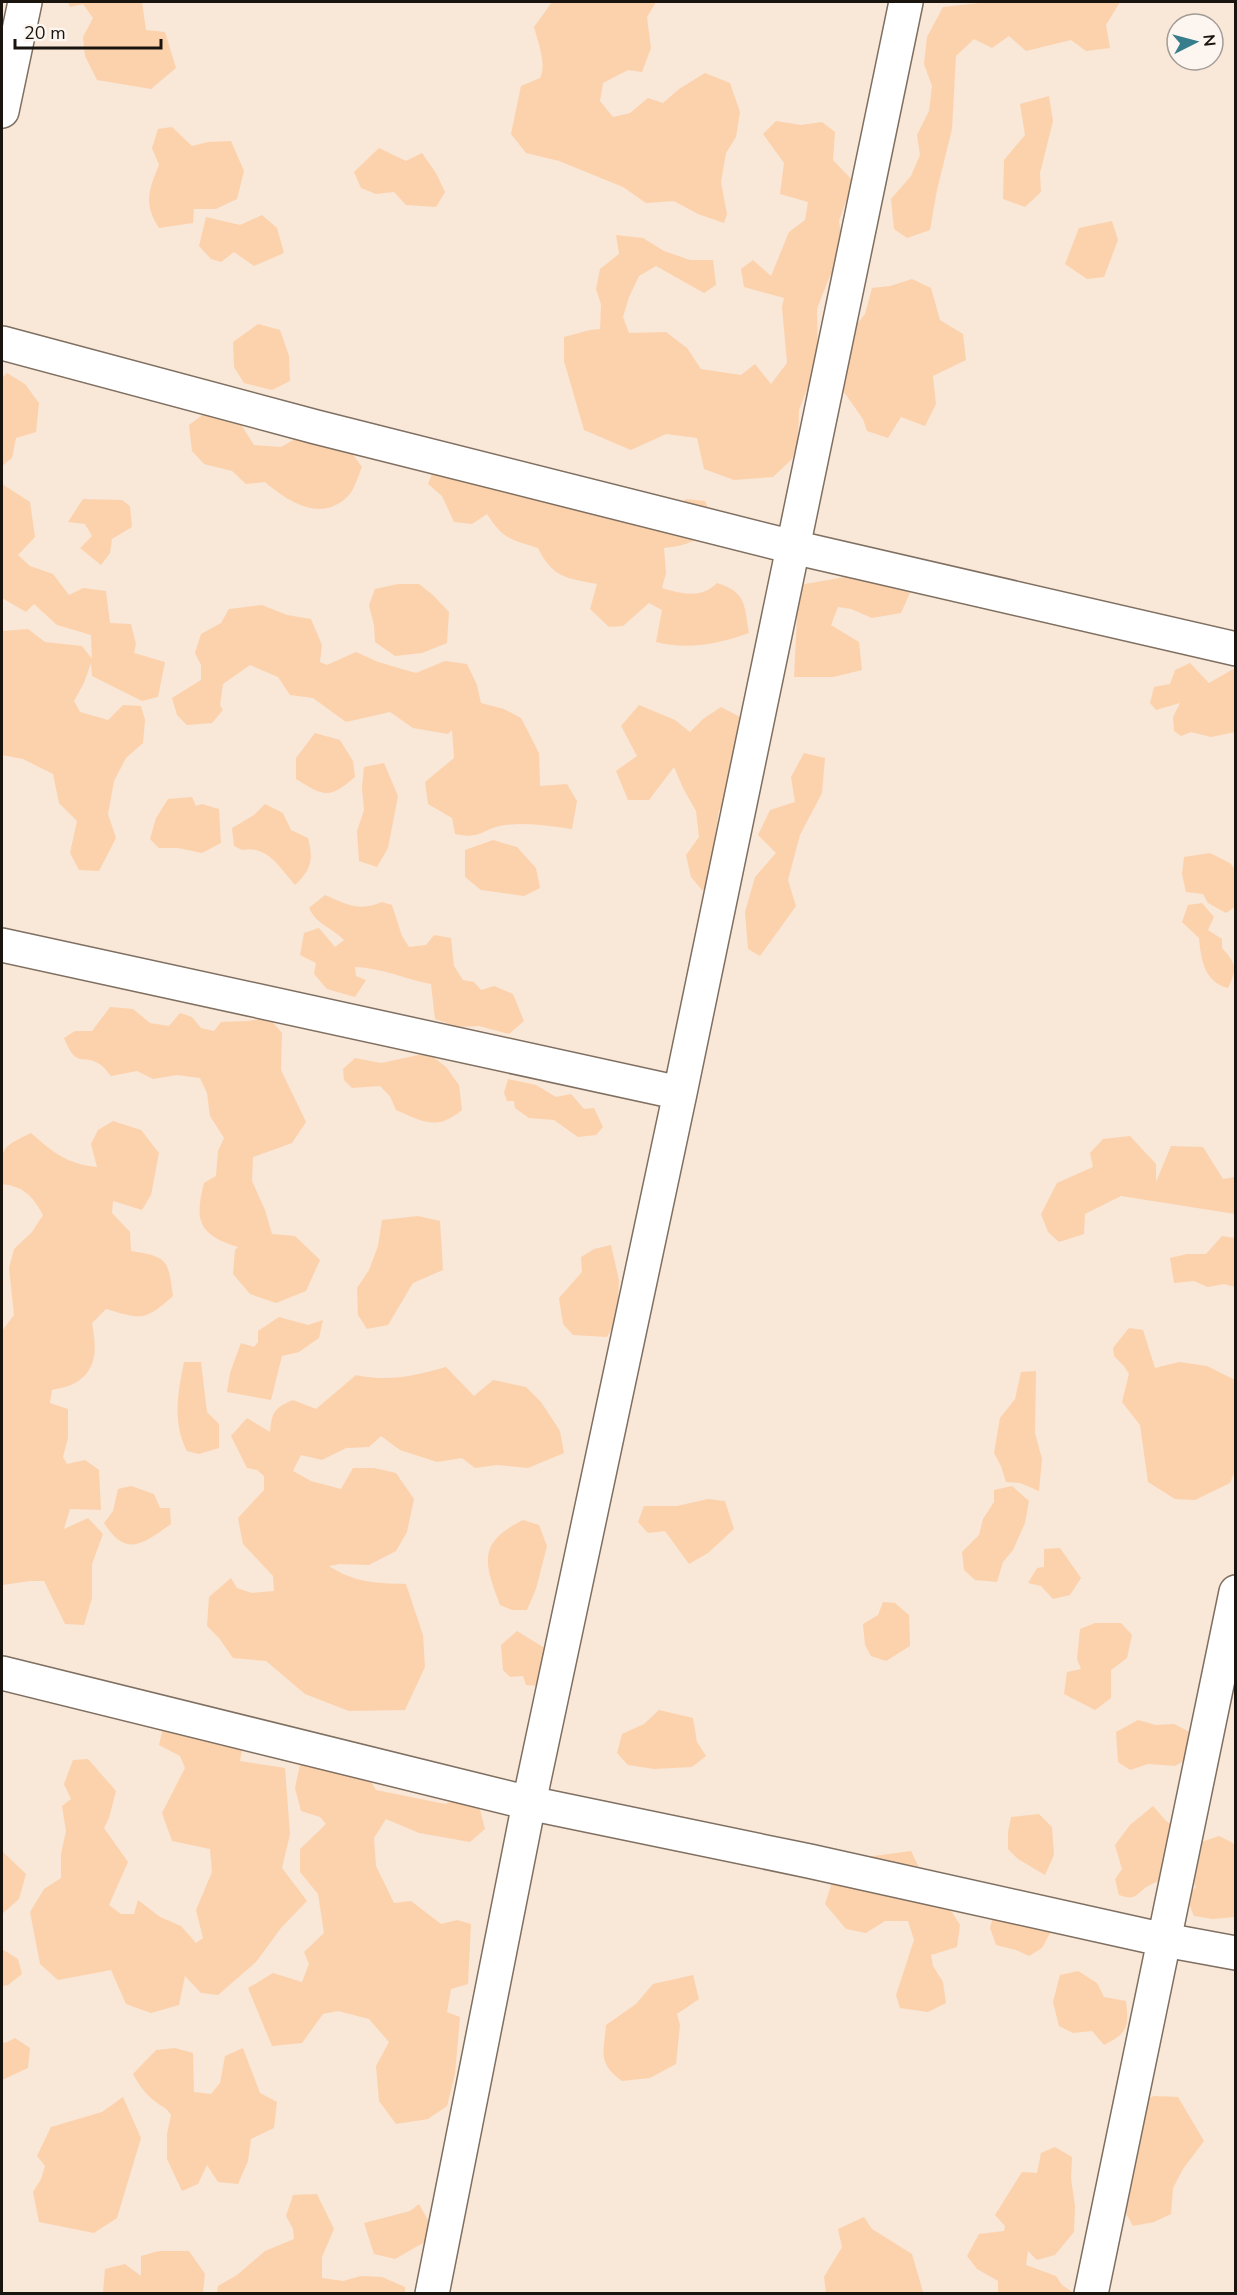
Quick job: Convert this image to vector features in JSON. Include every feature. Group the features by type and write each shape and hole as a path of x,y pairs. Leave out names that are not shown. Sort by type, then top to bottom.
{"street":[{"path":"2,111 25,2"},
{"path":"432,2294 529,1803 680,1093 906,2"},
{"path":"2,343 316,428 793,546 1236,649"},
{"path":"2,945 680,1093"},
{"path":"1091,2294 1236,1592"},
{"path":"2,1673 529,1803 809,1861 1165,1940 1236,1953"}],"shaded area":[{"path":"68,2 142,2 146,30 165,32 176,68 151,89 97,80 85,56 83,37 93,18 83,4 70,7"},
{"path":"552,2 656,2 647,17 651,48 642,72 628,70 603,83 600,101 613,117 630,113 648,98 663,103 679,89 705,73 730,83 740,112 736,137 726,153 721,182 727,214 724,223 698,214 674,201 646,203 623,187 559,161 526,153 511,134 521,86 540,78 542,72 541,53 534,27"},
{"path":"988,2 1120,2 1106,25 1110,48 1086,51 1071,40 1026,51 1009,36 992,48 974,39 956,56 952,129 930,230 907,238 894,229 891,199 911,176 920,155 917,135 929,111 932,86 924,64 927,37 943,7"},
{"path":"1049,96 1053,121 1040,173 1041,192 1025,207 1003,199 1004,160 1025,135 1020,104"},
{"path":"776,121 801,125 822,122 835,132 833,160 853,181 839,221 844,252 829,278 817,309 818,361 799,410 798,441 792,459 773,477 734,480 704,469 697,438 666,434 631,450 584,430 564,361 564,337 600,329 601,304 596,289 600,269 619,254 616,235 643,238 664,251 690,260 713,260 716,285 704,293 656,266 639,276 623,317 629,333 666,332 687,348 701,369 741,375 755,364 771,384 787,363 782,307 784,298 744,287 741,269 753,260 771,276 789,232 805,220 808,202 780,194 784,163 763,134"},
{"path":"172,127 192,146 208,142 231,141 244,171 237,199 216,209 194,209 193,223 159,228 149,204 150,189 159,165 152,148 158,129"},
{"path":"379,148 406,161 422,153 436,173 445,192 436,207 406,205 394,192 376,194 361,188 354,172"},
{"path":"262,215 277,228 284,253 254,266 234,252 221,262 211,259 199,246 206,217 240,225"},
{"path":"1112,221 1118,240 1104,277 1087,279 1065,264 1079,228"},
{"path":"912,279 931,288 940,320 963,334 966,360 933,376 936,404 925,426 901,417 888,438 867,431 863,419 841,388 846,338 865,314 872,288 890,286"},
{"path":"258,324 280,330 289,356 290,381 272,390 244,383 234,367 233,342"},
{"path":"7,373 25,384 39,403 36,432 16,438 12,458 2,466 2,378"},
{"path":"212,408 240,423 254,445 281,447 302,435 325,448 351,452 362,467 353,490 338,504 316,509 295,502 265,482 246,484 232,471 204,464 192,451 189,425"},
{"path":"469,468 677,507 686,499 705,501 713,520 704,533 686,544 664,548 666,573 662,588 691,594 704,591 717,583 727,587 734,591 742,601 749,633 703,645 680,646 656,642 662,610 649,603 623,626 609,627 590,609 597,584 569,578 555,571 538,548 508,537 498,529 487,514 472,524 454,522 442,496 428,484 432,474"},
{"path":"2,484 30,502 35,537 18,555 30,566 53,574 69,595 83,588 106,591 110,623 131,624 136,644 134,653 165,662 158,697 142,701 92,676 91,663 74,701 80,712 108,720 123,705 141,706 145,720 143,743 126,758 114,781 108,814 116,838 99,871 79,870 70,853 77,821 59,803 53,774 23,759 2,755 2,631 28,629 45,642 82,646 92,659 91,635 57,625 34,604 26,612 2,598"},
{"path":"83,499 122,500 130,506 132,527 112,539 110,553 101,565 80,548 92,536 85,524 68,522"},
{"path":"878,555 913,586 901,613 872,618 851,609 838,607 831,625 859,642 862,670 833,677 794,677 797,617 794,586 845,577"},
{"path":"398,584 419,584 449,612 447,643 422,653 395,656 375,642 369,605 375,589"},
{"path":"262,605 287,615 311,619 322,645 320,662 327,665 356,652 378,662 416,673 445,661 467,664 477,685 481,703 504,709 521,718 539,753 540,786 567,784 577,801 572,829 514,824 497,826 477,835 455,834 452,818 428,804 425,782 454,758 452,730 448,734 413,728 390,712 346,722 313,698 290,695 278,677 250,665 223,684 220,705 223,710 212,723 187,725 177,715 172,698 201,680 201,665 195,653 201,634 221,623 229,609"},
{"path":"1190,663 1209,683 1235,668 1235,732 1211,737 1191,732 1181,736 1174,731 1173,717 1180,703 1156,710 1150,703 1154,687 1170,684 1175,670"},
{"path":"639,705 675,720 690,732 703,719 721,707 744,719 754,795 719,810 715,836 733,836 732,889 702,890 691,877 686,855 699,837 696,811 674,767 649,800 628,800 616,771 637,756 621,726"},
{"path":"315,733 340,740 353,761 355,777 333,792 321,792 296,779 296,758"},
{"path":"804,753 825,758 822,793 800,835 788,880 796,906 760,956 748,949 745,912 755,877 776,853 758,835 770,810 795,802 791,777"},
{"path":"384,763 398,796 388,848 377,867 359,861 357,831 364,810 362,788 364,767"},
{"path":"192,797 196,806 202,804 219,809 221,843 202,853 178,848 159,848 150,839 156,818 168,799"},
{"path":"265,804 283,813 291,830 308,838 311,853 310,864 295,885 266,854 251,849 242,850 234,846 232,828 254,815"},
{"path":"493,840 517,847 536,868 540,888 524,896 481,890 465,877 465,850"},
{"path":"1210,853 1230,863 1235,869 1235,907 1226,913 1208,903 1203,894 1186,892 1182,874 1184,857"},
{"path":"325,895 353,906 360,907 382,902 392,905 402,936 409,947 426,945 434,935 451,938 454,966 463,980 474,982 481,990 494,986 513,994 524,1021 509,1034 479,1026 458,1027 435,1019 431,984 375,969 355,967 356,976 366,980 355,997 327,989 314,974 316,963 300,955 304,933 319,928 335,947 344,940 320,922 309,908"},
{"path":"1202,903 1214,917 1208,930 1222,939 1222,948 1233,963 1233,976 1228,988 1214,981 1209,975 1205,969 1199,938 1182,922 1188,905"},
{"path":"110,1007 133,1009 150,1023 169,1026 180,1013 192,1017 201,1028 214,1031 221,1022 269,1018 282,1033 281,1070 306,1122 292,1143 253,1157 252,1181 265,1210 272,1234 295,1236 320,1260 306,1291 276,1303 250,1294 233,1274 235,1250 238,1247 215,1237 203,1225 200,1207 204,1183 216,1176 218,1151 224,1138 210,1116 207,1093 200,1078 177,1075 153,1079 137,1071 111,1076 95,1061 77,1058 73,1054 64,1038 75,1031 92,1031"},
{"path":"428,1053 446,1067 459,1085 462,1110 445,1121 430,1122 414,1118 396,1110 390,1096 380,1086 352,1088 344,1080 343,1069 355,1058 381,1063"},
{"path":"508,1079 536,1085 556,1097 571,1094 584,1109 594,1108 603,1127 596,1135 578,1137 554,1120 529,1118 515,1108 514,1101 507,1101 504,1093"},
{"path":"113,1121 141,1130 159,1153 151,1195 142,1210 113,1201 112,1213 130,1232 131,1251 152,1255 164,1262 170,1274 173,1296 155,1310 142,1316 127,1315 106,1309 92,1323 95,1348 88,1371 73,1384 52,1390 50,1403 68,1409 68,1438 63,1457 67,1464 85,1460 99,1470 101,1510 70,1509 64,1529 88,1518 103,1534 92,1564 92,1598 84,1625 65,1624 44,1581 2,1585 2,1331 14,1315 9,1268 14,1249 32,1232 43,1215 27,1193 16,1187 2,1184 2,1163 4,1150 13,1142 31,1133 68,1160 97,1167 91,1144 98,1130"},
{"path":"1130,1136 1156,1164 1156,1182 1171,1146 1203,1147 1223,1179 1235,1177 1235,1214 1121,1196 1085,1214 1084,1234 1059,1242 1048,1232 1041,1214 1057,1183 1093,1167 1090,1153 1103,1139"},
{"path":"418,1216 440,1221 443,1270 413,1283 388,1325 367,1329 358,1315 357,1288 369,1270 378,1246 382,1220"},
{"path":"1222,1236 1235,1238 1235,1287 1224,1284 1208,1287 1194,1281 1174,1283 1170,1258 1187,1254 1206,1254"},
{"path":"611,1245 619,1280 617,1319 607,1337 573,1335 563,1324 559,1298 582,1272 581,1257 594,1249"},
{"path":"279,1317 308,1325 323,1320 319,1338 299,1352 282,1356 271,1400 227,1392 230,1373 241,1343 254,1347 258,1342 258,1331"},
{"path":"1129,1328 1143,1330 1155,1368 1179,1362 1207,1366 1235,1380 1235,1471 1230,1483 1195,1500 1175,1499 1148,1482 1140,1425 1122,1402 1129,1374 1114,1356 1113,1348"},
{"path":"184,1362 201,1362 207,1412 219,1424 219,1448 199,1454 187,1451 179,1430 178,1396"},
{"path":"446,1367 474,1396 493,1380 526,1387 541,1402 560,1431 564,1453 528,1468 497,1465 475,1468 462,1458 437,1462 400,1450 381,1436 369,1447 346,1448 322,1460 301,1455 293,1471 311,1481 341,1489 353,1468 374,1468 396,1473 414,1499 407,1532 396,1551 369,1565 329,1566 357,1579 406,1584 423,1635 425,1667 405,1710 349,1711 305,1694 266,1661 233,1658 207,1626 209,1597 231,1578 237,1588 252,1593 274,1591 273,1576 243,1544 238,1518 264,1490 264,1476 257,1470 247,1468 231,1436 247,1418 270,1432 273,1415 278,1408 293,1400 316,1409 356,1375 379,1378 401,1377"},
{"path":"1036,1371 1035,1433 1042,1459 1039,1491 1020,1483 1006,1482 994,1453 1000,1418 1015,1399 1021,1372"},
{"path":"131,1486 154,1494 160,1508 170,1508 171,1524 143,1542 127,1544 112,1534 104,1523 113,1511 118,1489"},
{"path":"1012,1486 1029,1501 1025,1523 1013,1550 1003,1562 997,1582 975,1580 964,1570 962,1552 979,1535 983,1519 994,1502 994,1490"},
{"path":"708,1499 725,1501 734,1529 708,1553 689,1564 665,1531 648,1533 638,1522 644,1506 677,1506"},
{"path":"523,1520 539,1525 547,1546 536,1589 527,1610 512,1610 500,1605 490,1577 488,1555 498,1537 508,1528"},
{"path":"1060,1548 1081,1578 1070,1595 1053,1599 1041,1586 1028,1583 1037,1568 1044,1567 1044,1549"},
{"path":"883,1602 895,1603 909,1615 910,1646 886,1661 871,1656 865,1645 863,1624 878,1615"},
{"path":"1095,1623 1121,1623 1132,1635 1127,1658 1111,1670 1111,1698 1095,1710 1064,1694 1067,1672 1081,1669 1077,1659 1080,1629"},
{"path":"517,1631 551,1652 542,1686 526,1685 523,1676 510,1677 503,1670 501,1645"},
{"path":"659,1710 693,1718 697,1742 706,1756 692,1767 654,1769 628,1765 617,1753 622,1734 644,1724"},
{"path":"1138,1720 1156,1725 1174,1724 1190,1732 1192,1756 1175,1766 1148,1764 1130,1770 1118,1762 1116,1732"},
{"path":"163,1728 243,1745 240,1761 285,1768 290,1834 282,1868 307,1901 281,1928 256,1962 218,1995 201,1993 185,1976 179,2005 151,2013 126,2004 111,1970 58,1980 40,1964 30,1912 44,1889 61,1878 61,1854 66,1831 62,1806 71,1799 64,1784 73,1760 88,1759 116,1791 104,1828 128,1862 109,1905 121,1914 134,1914 138,1900 160,1917 181,1926 196,1943 203,1938 196,1910 212,1872 210,1849 172,1841 162,1813 185,1768 180,1756 159,1745"},
{"path":"303,1750 362,1767 376,1790 445,1804 470,1795 478,1802 485,1829 470,1842 419,1833 386,1819 374,1838 376,1866 394,1903 411,1901 441,1924 457,1920 471,1924 468,1984 451,1989 447,2012 460,2017 455,2074 447,2106 428,2119 396,2124 379,2101 376,2066 389,2042 369,2019 338,2011 323,2014 302,2043 272,2046 248,1988 273,1973 302,1982 309,1964 304,1952 324,1933 318,1894 300,1872 300,1849 326,1824 320,1817 301,1811 295,1788"},
{"path":"1153,1806 1166,1821 1182,1830 1174,1876 1145,1888 1133,1897 1119,1895 1115,1879 1122,1869 1115,1845 1130,1825"},
{"path":"1039,1814 1052,1827 1054,1855 1045,1875 1018,1859 1008,1849 1011,1817"},
{"path":"1219,1836 1233,1843 1236,1849 1234,1917 1213,1919 1194,1916 1189,1897 1196,1887 1190,1878 1195,1856 1201,1842"},
{"path":"2,1851 26,1874 19,1899 2,1914"},
{"path":"911,1851 935,1901 952,1912 960,1925 957,1947 931,1955 933,1966 943,1982 946,2003 928,2012 900,2008 896,1995 914,1940 908,1921 885,1921 866,1933 846,1929 825,1904 836,1870 866,1857"},
{"path":"995,1910 1053,1928 1042,1948 1029,1956 996,1945 990,1928"},
{"path":"2,1949 18,1959 22,1974 8,1985 2,1986"},
{"path":"1078,1971 1097,1983 1104,1997 1126,2001 1127,2023 1125,2028 1118,2037 1104,2045 1092,2031 1073,2033 1059,2026 1053,2002 1060,1975"},
{"path":"693,1975 699,1999 677,2014 680,2025 676,2064 650,2078 622,2081 605,2063 606,2025 636,2004 653,1984"},
{"path":"15,2038 30,2048 28,2068 2,2080 2,2041 5,2043"},
{"path":"175,2048 193,2053 194,2092 211,2094 220,2083 225,2056 243,2048 260,2093 277,2102 274,2128 251,2139 248,2161 238,2184 218,2182 207,2165 198,2184 182,2191 167,2159 167,2134 171,2115 146,2093 133,2074 156,2050"},
{"path":"1154,2096 1178,2097 1204,2141 1183,2169 1173,2188 1171,2214 1154,2222 1133,2226 1118,2199 1122,2179 1133,2175 1120,2149 1138,2103"},
{"path":"123,2097 141,2138 117,2218 94,2233 39,2222 33,2192 41,2179 45,2166 37,2156 51,2127 102,2112"},
{"path":"1055,2147 1072,2157 1074,2232 1055,2255 1037,2260 1028,2251 1026,2265 1056,2276 1062,2285 1074,2293 998,2293 998,2281 977,2269 967,2256 979,2234 1004,2231 1005,2226 995,2215 1022,2172 1037,2173 1041,2153"},
{"path":"317,2194 334,2229 322,2257 322,2278 343,2281 361,2276 382,2277 405,2287 405,2293 217,2293 218,2286 237,2275 265,2251 294,2239 293,2229 286,2216 293,2195"},
{"path":"419,2204 435,2233 423,2243 395,2259 374,2254 364,2223 410,2211"},
{"path":"864,2217 872,2229 912,2254 923,2292 826,2293 824,2277 842,2247 838,2229"},
{"path":"159,2251 189,2251 205,2274 203,2293 103,2293 105,2269 125,2264 141,2276 141,2256"}]}
